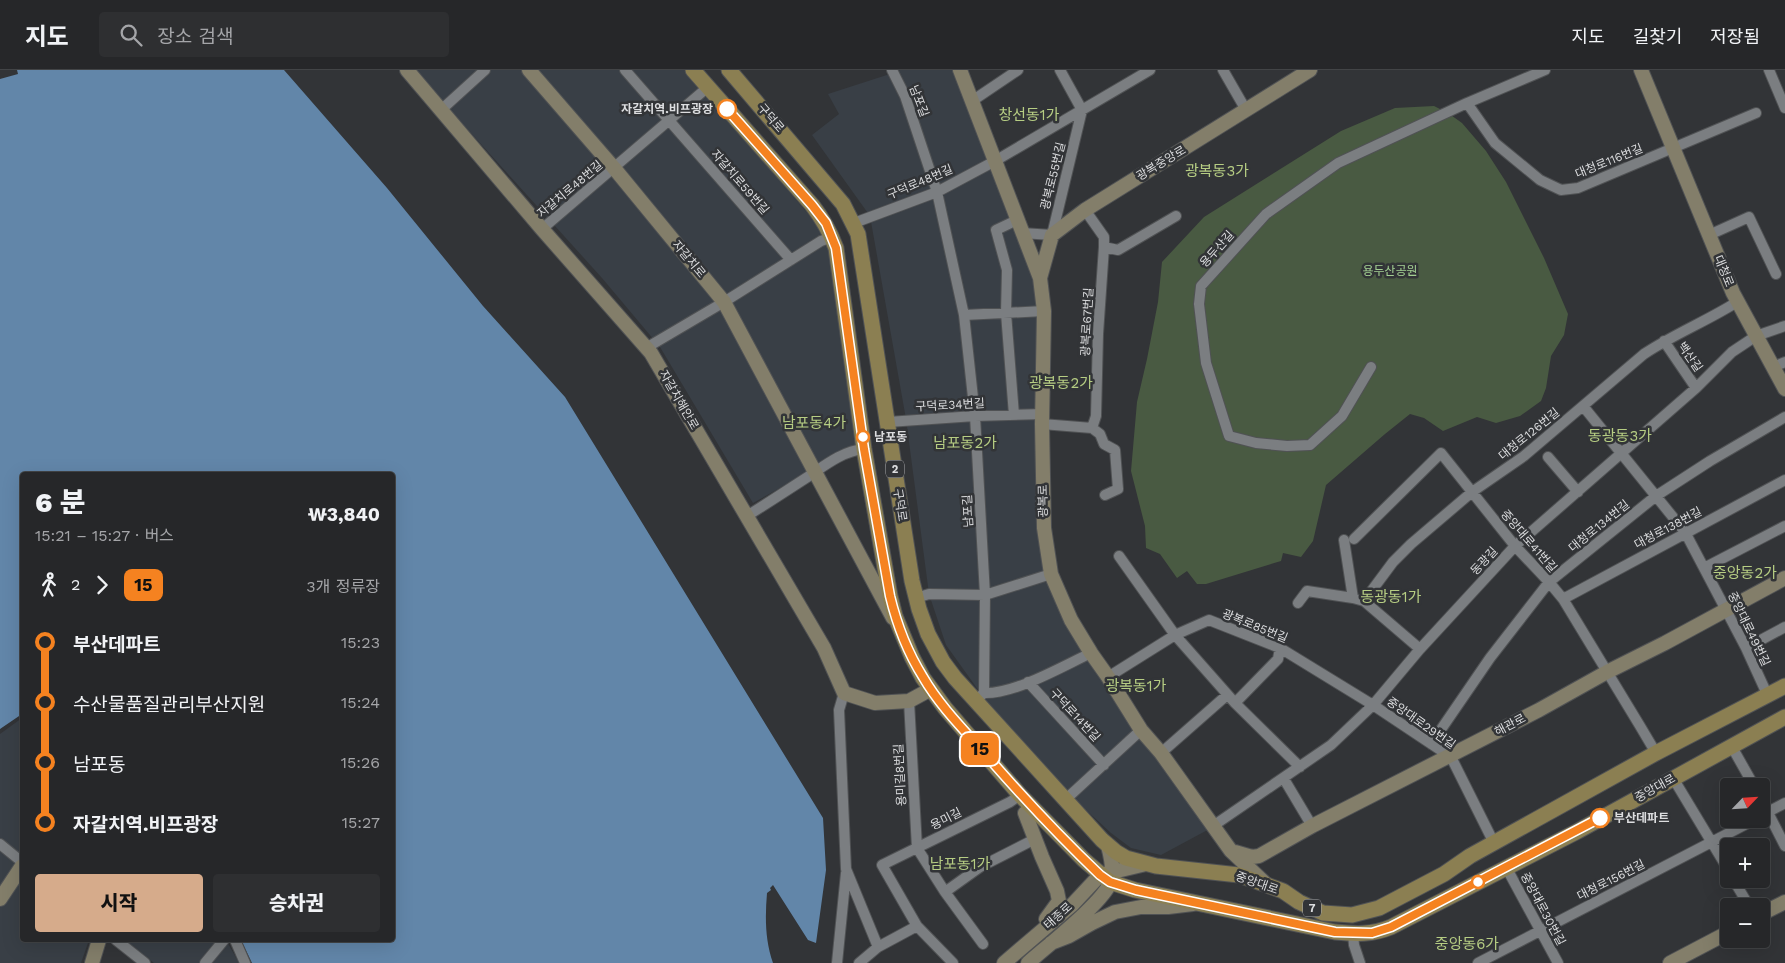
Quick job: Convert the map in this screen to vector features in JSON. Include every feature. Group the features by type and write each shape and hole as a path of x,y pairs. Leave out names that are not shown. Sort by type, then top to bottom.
{"main road":[{"name":"자갈치해안로","path":"407,70 542,229 651,353 824,648 844,693"},
{"name":"자갈치로","path":"529,70 614,168 724,302 874,585 900,628"},
{"name":"구덕로","path":"693,70 812,205 826,223 832,237 836,248 864,449 890,596 912,657 945,708 1020,795 1108,876"},
{"name":"구덕로","path":"729,70 830,188 843,204 854,223 861,245 916,598 922,620 934,648 954,678 979,697 1065,800 1108,846 1126,858 1146,864"},
{"name":"광복로","path":"960,70 1040,278 1044,311 1042,419 1044,528 1051,574 1071,620 1090,653 1141,730 1161,753 1231,851 1266,884"},
{"name":"광복중앙로","path":"1052,235 1085,210 1310,70"},
{"name":"대청로","path":"1641,70 1738,302 1756,336 1779,365 1785,389"},
{"path":"1040,278 1052,235"},
{"name":"해관로","path":"1231,851 1252,857 1260,856 1312,826 1451,757 1785,578"},
{"name":"중앙대로","path":"1146,864 1239,875 1283,891 1299,902 1323,913 1360,914 1379,908 1444,874 1470,856 1656,753 1785,686"},
{"path":"844,693 875,703 909,701 931,689"},
{"name":"중앙대로","path":"1108,876 1136,890 1290,923 1352,934 1372,933 1391,927 1578,831 1785,717"},
{"path":"1020,795 1035,840 1057,891 1059,901 1033,939"},
{"path":"1108,846 1108,876 1146,864"},
{"path":"0,899 20,867"},
{"name":"태종로","path":"1004,963 1108,876"},
{"name":"태종로","path":"1028,963 1090,908 1108,876"},
{"path":"1770,910 1785,902"},
{"path":"1051,943 1116,912 1141,907 1168,907 1197,903"},
{"path":"1670,963 1720,937"},
{"path":"92,963 98,942"}],"street":[{"path":"441,110 485,70"},
{"name":"자갈치로59번길","path":"625,70 792,260"},
{"name":"남포길","path":"892,70 905,96 937,192 964,316 975,416 984,595 979,697"},
{"path":"972,101 1018,70"},
{"path":"1060,70 1082,110"},
{"path":"1222,70 1246,110"},
{"path":"1769,70 1785,108"},
{"name":"용두산길","path":"1372,367 1342,416 1310,445 1264,444 1229,436 1206,363 1199,304 1201,286 1266,214 1338,163 1467,103 1543,71"},
{"name":"구덕로48번길","path":"854,223 937,192 1082,110 1144,72"},
{"name":"자갈치로48번길","path":"542,229 708,87"},
{"name":"대청로116번길","path":"1467,103 1495,143 1540,180 1561,190 1578,188 1673,149"},
{"name":"광복로55번길","path":"1052,235 1082,110"},
{"path":"1673,149 1756,113"},
{"name":"광복로67번길","path":"1085,210 1104,237 1098,334 1096,416 1092,428"},
{"path":"1104,247 1118,250 1176,216"},
{"path":"1709,235 1749,217 1776,274"},
{"path":"1014,415 1006,313 1006,270 996,230 1020,227 1052,235"},
{"path":"646,348 821,241 832,237"},
{"name":"대청로126번길","path":"1364,601 1393,562 1411,544 1472,492 1524,456 1644,354 1664,341 1714,317 1738,302"},
{"path":"964,316 1044,311"},
{"name":"동광길","path":"1213,826 1331,745 1373,705 1420,649 1515,546 1696,388 1732,352 1756,336 1785,326"},
{"name":"백산길","path":"1664,341 1696,388"},
{"path":"1583,406 1621,454"},
{"name":"구덕로34번길","path":"888,422 1014,415 1042,419"},
{"name":"대청로134번길","path":"1431,744 1490,658 1549,582 1656,496 1710,461 1785,417"},
{"path":"1042,419 1092,428 1100,434 1104,444 1115,450 1118,489 1105,496"},
{"path":"747,516 826,463 854,450 864,449"},
{"name":"중앙대로41번길","path":"1353,598 1349,540 1442,453 1515,546 1563,599 1656,753"},
{"name":"중앙대로49번길","path":"1621,454 1685,532 1746,648 1767,694"},
{"path":"1548,457 1578,492"},
{"name":"대청로138번길","path":"1563,599 1785,480"},
{"path":"1704,568 1785,526"},
{"path":"1119,556 1175,635 1234,703 1300,767"},
{"path":"916,598 929,594 984,595 1051,574"},
{"path":"1298,603 1307,591 1364,601 1420,649"},
{"name":"광복로85번길","path":"1108,678 1175,635 1209,620 1280,648 1373,705"},
{"path":"1746,648 1785,627"},
{"path":"1234,703 1278,660 1280,648"},
{"name":"구덕로14번길","path":"979,697 998,694 1090,653"},
{"name":"구덕로14번길","path":"1028,682 1104,765"},
{"path":"837,963 846,869 839,710 844,693"},
{"path":"1161,753 1227,695"},
{"name":"용미길8번길","path":"909,701 917,848"},
{"name":"중앙대로29번길","path":"1373,705 1451,757 1494,843"},
{"path":"1065,800 1141,730"},
{"path":"1732,747 1749,778"},
{"path":"1673,778 1720,857"},
{"path":"1284,779 1312,826"},
{"name":"용미길","path":"917,926 882,865 1010,802 1020,795"},
{"path":"1770,812 1785,804"},
{"path":"1770,822 1785,846"},
{"name":"대청로156번길","path":"1478,963 1738,828"},
{"path":"945,892 980,867 1035,840"},
{"path":"0,844 20,862"},
{"path":"917,848 945,892 984,944"},
{"name":"중앙대로30번길","path":"1506,868 1558,963"},
{"path":"846,869 878,947"},
{"path":"859,963 878,947 917,926 953,963"},
{"path":"1352,934 1360,963"},
{"path":"119,942 145,963"},
{"path":"205,963 222,942"},
{"path":"236,942 245,963"}],"shaded area":[{"path":"414,70 684,70 828,237 859,444 753,503 660,347 602,278"},
{"path":"893,70 960,70 1040,278 1044,528 1071,620 1213,827 1161,855 1131,848 1111,833 1071,796 984,698 946,645 929,594 906,419 870,216 812,135 839,114 828,94 893,73"},
{"path":"20,719 20,942 88,942 81,963 0,963 0,734"},
{"path":"128,942 227,942 239,963 154,963"}],"green space":[{"name":"용두산공원","path":"1434,106 1462,123 1486,151 1506,182 1544,258 1568,314 1564,335 1551,356 1546,388 1541,401 1520,416 1496,423 1477,417 1443,431 1424,418 1410,414 1326,485 1313,541 1301,557 1283,553 1281,561 1206,584 1197,584 1187,571 1177,578 1160,554 1146,548 1145,526 1131,471 1137,402 1158,302 1162,262 1204,217 1341,131 1395,108"}],"water":[{"path":"17,70 284,70 387,188 483,306 565,397 823,818 826,870 816,943 808,940 773,885 767,893 766,920 768,946 773,963 252,963 242,942 395,942 395,472 20,472 20,715 0,729 0,79 18,74"}],"bus line":[{"name":"15","path":"727,109 812,205 826,223 836,248 864,449 890,596 895,616 912,657 923,678 945,708 1020,795 1100,875 1110,882 1136,890 1290,923 1335,932 1352,934 1372,933 1391,927 1600,818"}],"place":[{"name":"자갈치역.비프광장","path":"727,109"},
{"name":"남포동","path":"863,437"},
{"name":"부산데파트","path":"1600,818"}],"district":[{"name":"창선동1가","path":"1029,115"},
{"name":"광복동3가","path":"1217,171"},
{"name":"광복동2가","path":"1061,383"},
{"name":"남포동4가","path":"814,423"},
{"name":"동광동3가","path":"1620,436"},
{"name":"남포동2가","path":"965,443"},
{"name":"중앙동2가","path":"1745,573"},
{"name":"동광동1가","path":"1391,597"},
{"name":"광복동1가","path":"1136,686"},
{"name":"남포동1가","path":"960,864"},
{"name":"중앙동6가","path":"1467,944"}]}
